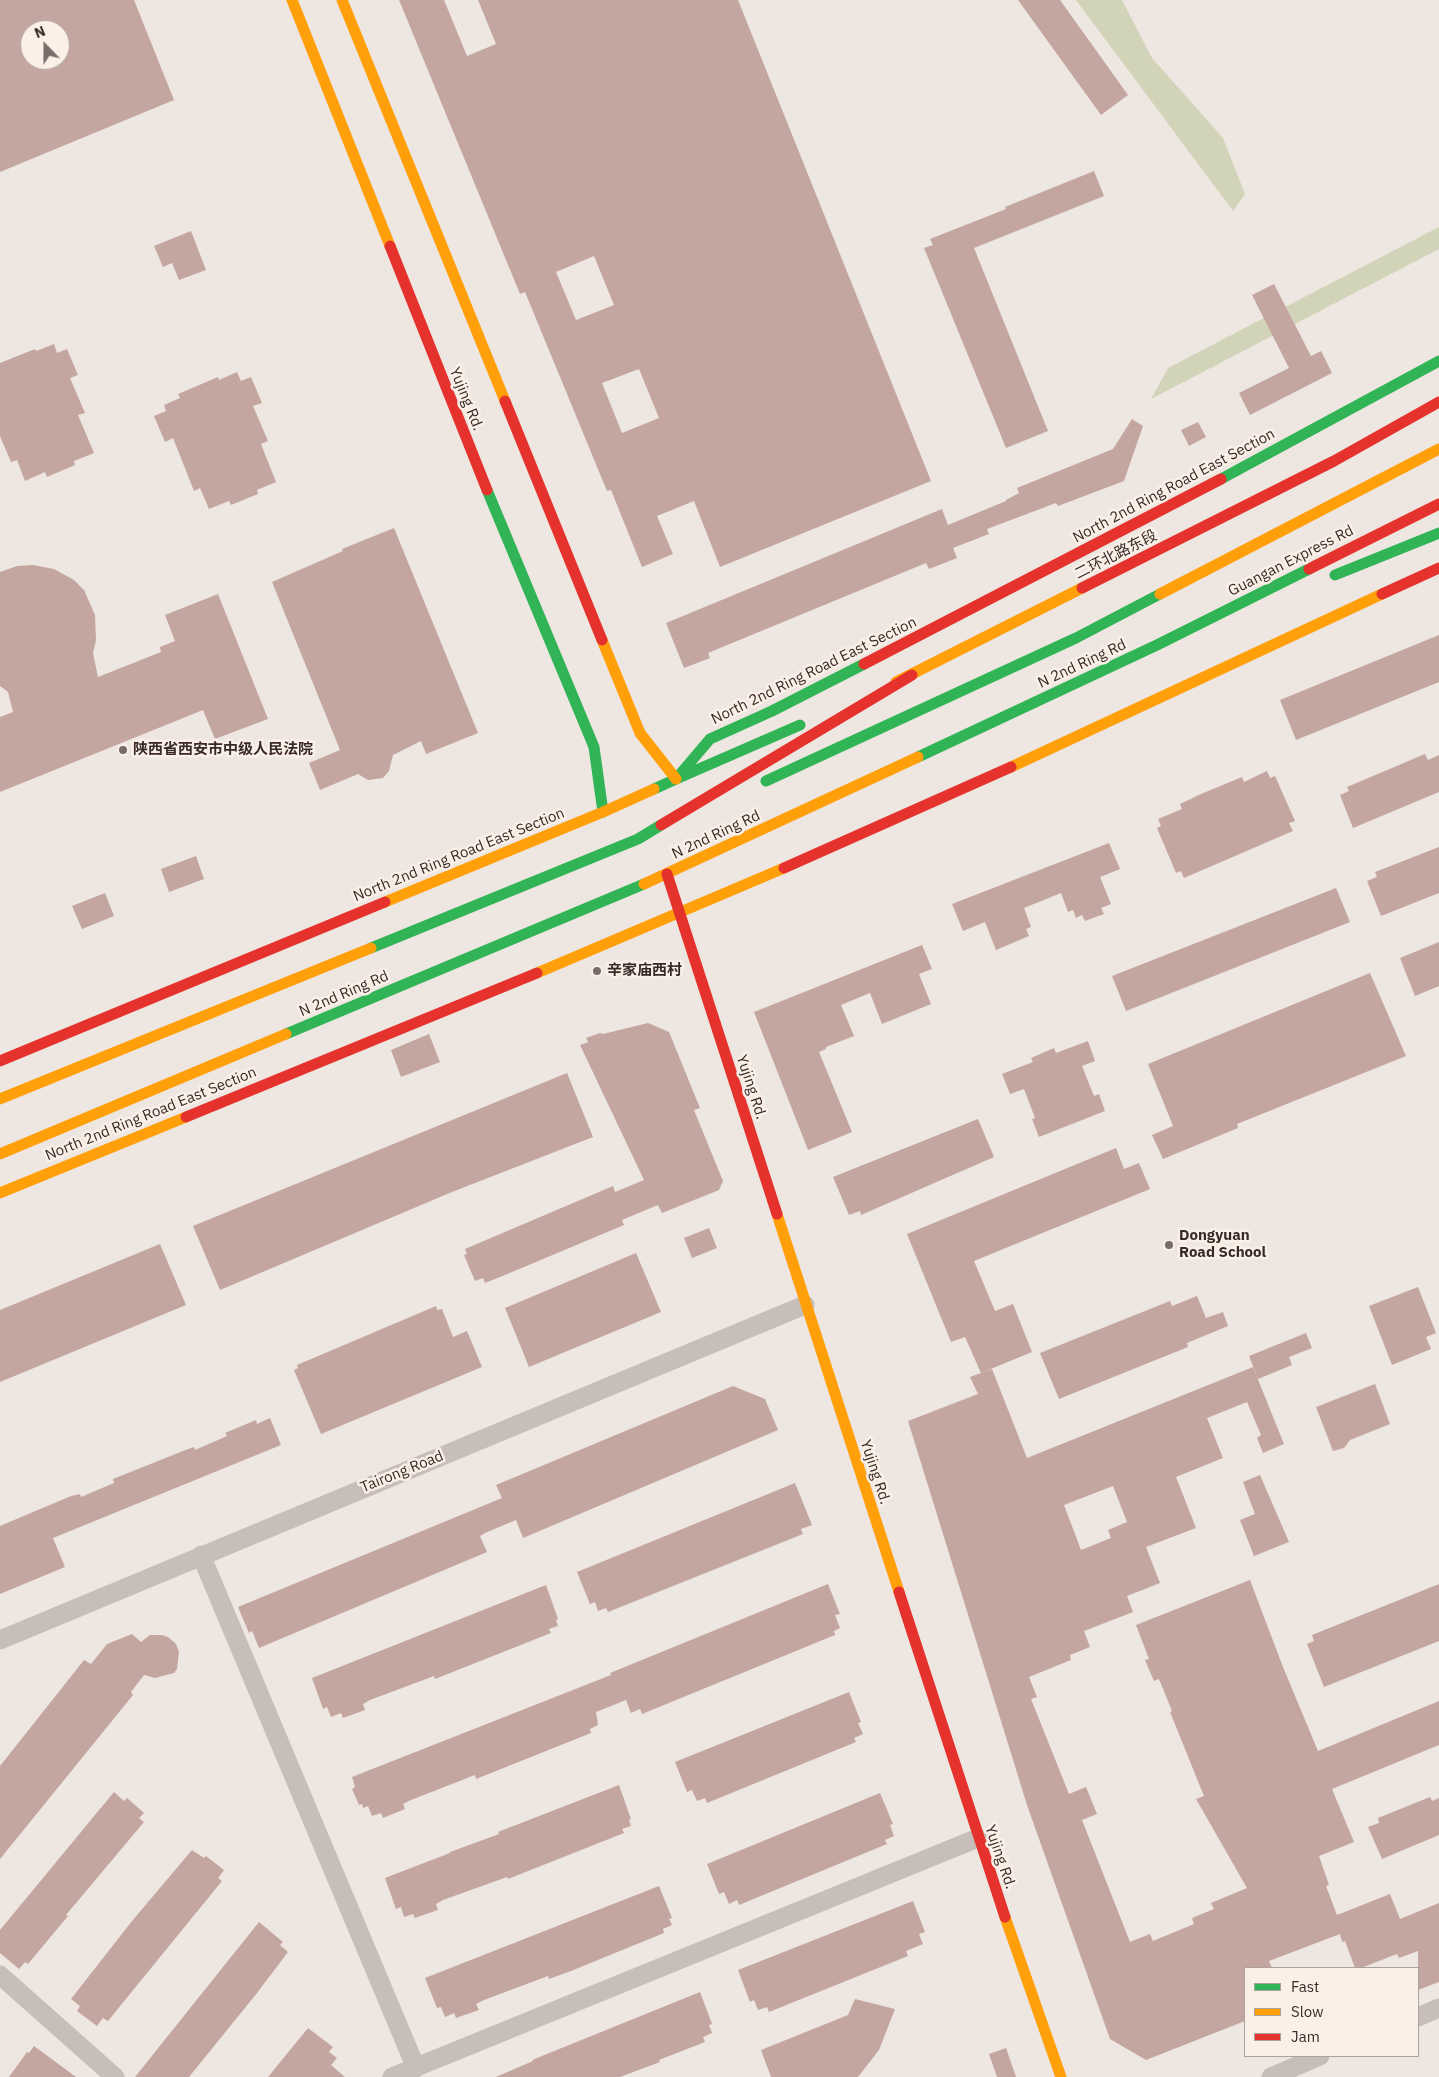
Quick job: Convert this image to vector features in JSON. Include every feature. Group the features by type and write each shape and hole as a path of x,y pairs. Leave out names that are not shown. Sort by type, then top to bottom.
{"main road":[{"name":"Yujing Rd.","path":"292,0 462,429 594,747 603,812"},
{"path":"342,0 640,733 676,779 912,675"},
{"name":"North 2nd Ring Road East Section","path":"0,1061 603,812 676,779 710,739 772,711 1017,585 1306,434 1439,361"},
{"path":"1334,461 1439,402"},
{"path":"1334,461 1439,414"},
{"name":"N 2nd Ring Rd","path":"754,786 1076,638 1368,484 1439,449"},
{"name":"二环北路东段","path":"912,675 1334,461"},
{"name":"Guangan Express Rd","path":"1157,645 1439,504"},
{"path":"1321,580 1439,533"},
{"name":"North 2nd Ring Road East Section","path":"0,1193 679,912 975,784 1284,638 1439,568"},
{"name":"N 2nd Ring Rd","path":"0,1154 667,874 1157,645 1284,595"},
{"name":"N 2nd Ring Rd","path":"638,839 912,675"},
{"name":"N 2nd Ring Rd","path":"0,1099 638,839 736,794"},
{"name":"Yujing Rd.","path":"667,874 804,1305 978,1838 1061,2077"}],"street":[{"name":"Tairong Road","path":"0,1640 804,1305"},
{"path":"201,1555 416,2068"},
{"path":"392,2077 978,1838"},
{"path":"0,1974 115,2077"},
{"path":"1419,2017 1439,2008"},
{"path":"1271,2077 1318,2057"}],"green space":[{"path":"1076,0 1122,0 1152,58 1223,138 1245,194 1233,211"},
{"path":"1439,227 1439,249 1151,399 1168,368"}],"building":[{"path":"0,0 134,0 174,100 0,172"},
{"path":"399,0 444,0 467,56 496,44 478,0 738,0 931,481 720,567 694,501 657,516 673,554 642,567 611,490 607,491 525,292 520,294","holes":["594,256 614,305 576,320 556,272","639,369 659,418 622,433 602,383"]},
{"path":"1018,0 1060,0 1128,95 1101,115"},
{"path":"1094,171 1104,196 974,248 1048,431 1006,448 924,248 933,245 930,239"},
{"path":"191,231 206,270 179,280 172,263 163,267 154,246"},
{"path":"1274,284 1311,356 1321,351 1332,373 1250,415 1239,393 1289,368 1252,295"},
{"path":"54,344 57,353 67,349 78,375 70,378 85,413 78,415 94,453 74,461 75,465 47,477 45,472 25,481 17,460 11,462 0,436 0,363 35,349 36,351"},
{"path":"237,372 241,381 251,377 262,403 253,406 268,441 261,444 276,482 257,490 258,494 231,505 229,501 209,509 200,488 194,491 173,438 165,442 154,416 166,411 164,405 180,398 178,394 218,377 219,380"},
{"path":"1132,419 1143,426 1124,481 1058,506 1056,503 987,529 989,534 953,548 957,558 929,569 926,563 708,653 710,658 684,668 666,623 942,509 948,525 1006,501 1019,493 1017,488 1113,449"},
{"path":"1198,422 1206,437 1189,446 1181,430"},
{"path":"394,528 478,733 426,754 421,741 393,755 389,771 383,778 368,780 358,774 320,790 309,763 340,750 272,582 343,551 342,549"},
{"path":"33,565 54,569 74,580 84,590 95,615 96,640 93,653 98,677 161,652 160,647 175,641 165,615 218,594 268,719 215,739 203,710 0,792 0,717 13,712 8,692 0,686 0,572 17,566"},
{"path":"1439,635 1439,682 1296,740 1280,700"},
{"path":"1425,754 1428,760 1439,755 1439,792 1353,828 1340,795 1349,791 1347,787"},
{"path":"1267,771 1270,778 1275,776 1295,821 1289,823 1293,831 1184,878 1181,871 1176,873 1157,828 1161,826 1158,819 1182,809 1180,804 1201,794 1242,777 1244,782"},
{"path":"1109,843 1120,869 1100,877 1111,904 1101,908 1104,914 1085,921 1082,915 1076,918 1073,910 1068,912 1061,893 1024,908 1031,927 1026,929 1029,936 996,950 985,922 963,931 952,904"},
{"path":"1439,847 1439,893 1381,916 1367,881 1377,877 1375,872"},
{"path":"196,856 204,879 169,892 161,869"},
{"path":"1336,888 1350,922 1126,1011 1112,976"},
{"path":"105,893 114,916 82,929 72,906"},
{"path":"1439,942 1439,986 1415,996 1400,958"},
{"path":"922,945 932,969 919,974 931,1004 882,1024 870,993 841,1005 854,1036 826,1047 826,1049 819,1052 852,1132 808,1150 754,1012"},
{"path":"1370,973 1406,1056 1237,1124 1238,1128 1163,1159 1152,1135 1173,1126 1148,1064"},
{"path":"648,1023 669,1032 700,1108 694,1110 723,1181 719,1190 662,1213 658,1205 622,1220 624,1225 505,1275 485,1283 483,1278 475,1281 464,1255 467,1254 465,1249 613,1186 615,1192 644,1180 580,1045 588,1042 586,1038 600,1033 603,1034"},
{"path":"429,1034 440,1062 401,1077 391,1050"},
{"path":"1088,1041 1095,1061 1082,1066 1094,1096 1099,1094 1105,1111 1039,1137 1032,1119 1035,1118 1024,1089 1010,1094 1002,1074 1033,1062 1031,1058 1054,1048 1056,1053"},
{"path":"567,1073 593,1137 452,1192 220,1290 193,1226"},
{"path":"978,1119 994,1157 861,1215 860,1211 849,1215 833,1177"},
{"path":"1116,1148 1124,1169 1139,1163 1150,1189 974,1261 995,1311 1013,1304 1032,1352 981,1373 965,1337 951,1342 907,1234"},
{"path":"709,1228 717,1248 692,1258 684,1238"},
{"path":"160,1244 186,1305 0,1382 0,1310"},
{"path":"636,1253 661,1312 529,1367 505,1308"},
{"path":"1418,1287 1436,1333 1426,1337 1431,1349 1392,1365 1369,1306"},
{"path":"1197,1296 1206,1318 1223,1312 1228,1326 1187,1343 1188,1347 1059,1399 1040,1353 1170,1301 1172,1306"},
{"path":"436,1306 437,1310 442,1309 453,1337 467,1331 482,1367 321,1434 294,1370 298,1368 297,1365"},
{"path":"1306,1333 1312,1348 1289,1357 1292,1365 1258,1379 1249,1356"},
{"path":"1253,1367 1284,1444 1263,1453 1257,1438 1261,1435 1247,1402 1207,1418 1223,1458 1176,1477 1196,1528 1146,1547 1160,1583 1127,1596 1133,1612 1084,1631 1090,1647 1070,1655 1071,1660 1029,1677 1037,1697 1031,1699 1069,1794 1086,1787 1097,1814 1082,1820 1130,1942 1150,1934 1153,1941 1194,1924 1192,1918 1214,1909 1211,1903 1247,1888 1196,1799 1204,1796 1170,1712 1172,1711 1159,1679 1154,1681 1145,1660 1149,1659 1136,1625 1250,1580 1318,1751 1439,1701 1439,1745 1332,1789 1354,1842 1319,1856 1329,1885 1326,1886 1337,1915 1390,1894 1400,1919 1439,1903 1439,1982 1419,1990 1418,1951 1399,1958 1397,1954 1364,1967 1355,1967 1345,1941 1342,1942 1340,1934 1269,1961 1272,1967 1244,1967 1244,2021 1146,2060 1110,2039 1027,1805 908,1421 978,1394 970,1377 992,1369 1027,1458","holes":["1113,1486 1127,1522 1108,1530 1111,1538 1081,1550 1064,1505"]},
{"path":"1375,1384 1390,1424 1350,1440 1344,1448 1333,1451 1316,1407"},
{"path":"733,1386 765,1399 778,1430 523,1538 516,1520 485,1533 480,1536 487,1552 259,1648 252,1631 249,1633 238,1607 502,1498 496,1485"},
{"path":"270,1418 281,1445 53,1538 65,1567 0,1594 0,1526 71,1496 80,1494 81,1497 114,1483 113,1479 183,1451 194,1447 195,1450 227,1436 225,1433 256,1420 257,1424"},
{"path":"1260,1475 1289,1542 1254,1556 1240,1520 1255,1514 1243,1482"},
{"path":"795,1483 812,1525 801,1529 803,1534 608,1612 606,1608 598,1611 595,1602 590,1604 577,1572"},
{"path":"828,1584 840,1614 835,1615 840,1628 834,1631 835,1635 642,1714 640,1709 631,1713 626,1700 596,1712 598,1725 590,1729 591,1733 476,1779 475,1775 411,1800 403,1804 405,1809 383,1818 381,1813 372,1816 368,1806 363,1808 362,1804 359,1805 352,1789 355,1787 352,1777 611,1675 610,1673"},
{"path":"1439,1584 1439,1641 1324,1687 1307,1644 1314,1641 1312,1635"},
{"path":"546,1585 558,1619 556,1620 558,1626 549,1629 551,1633 435,1679 434,1676 370,1700 363,1704 365,1710 343,1718 341,1713 331,1717 327,1707 323,1709 312,1678"},
{"path":"132,1634 141,1642 150,1635 168,1637 176,1644 179,1652 177,1669 174,1673 155,1678 144,1675 131,1692 133,1695 0,1859 0,1766 84,1660 91,1664 107,1644"},
{"path":"849,1692 861,1722 858,1723 863,1734 854,1738 856,1742 707,1803 705,1798 697,1801 692,1790 687,1792 675,1762"},
{"path":"619,1785 631,1819 629,1820 631,1826 622,1829 624,1833 508,1879 507,1877 443,1900 436,1904 438,1910 415,1918 413,1914 404,1917 401,1907 396,1909 385,1878"},
{"path":"114,1792 124,1801 127,1798 144,1813 139,1818 144,1822 66,1915 68,1916 28,1964 25,1962 19,1969 0,1953 0,1930"},
{"path":"880,1793 893,1824 890,1825 894,1836 885,1840 887,1844 739,1905 737,1900 729,1904 724,1892 719,1894 707,1864"},
{"path":"1430,1797 1432,1801 1439,1798 1439,1835 1382,1859 1368,1827 1379,1823 1378,1818"},
{"path":"192,1850 204,1858 206,1856 224,1870 218,1878 222,1881 108,2021 103,2018 97,2026 77,2011 80,2006 71,1999 132,1921"},
{"path":"659,1886 672,1918 669,1919 672,1925 663,1929 664,1933 571,1971 549,1979 548,1976 484,2000 476,2004 479,2010 456,2018 454,2013 445,2017 441,2007 437,2008 425,1978"},
{"path":"913,1901 925,1932 919,1934 923,1944 906,1951 908,1956 769,2012 767,2007 758,2010 754,2000 750,2002 738,1970"},
{"path":"259,1922 283,1942 280,1945 288,1952 257,1993 189,2077 135,2077"},
{"path":"700,1992 712,2024 709,2025 712,2033 703,2037 705,2042 659,2060 660,2062 620,2077 496,2077 532,2060"},
{"path":"855,1999 895,2009 879,2050 858,2077 771,2077 761,2050 848,2015"},
{"path":"308,2028 333,2047 329,2052 337,2058 331,2065 345,2077 268,2077"},
{"path":"34,2046 76,2077 9,2077 27,2052 29,2053"},
{"path":"1006,2048 1016,2077 997,2077 989,2054"}],"traffic: fast":[{"path":"1221,479 1439,361"},
{"path":"487,490 594,747 603,812"},
{"path":"1335,575 1439,533"},
{"path":"918,757 1157,645 1309,569"},
{"path":"766,781 1076,638 1160,594"},
{"path":"654,789 676,779 710,739 772,711 864,664"},
{"path":"676,779 800,725"},
{"path":"371,948 638,839 661,825"},
{"path":"286,1034 644,884"}],"traffic: slow":[{"path":"292,0 390,246"},
{"path":"342,0 505,401"},
{"path":"1160,594 1439,449"},
{"path":"896,682 1082,588"},
{"path":"1011,767 1382,594"},
{"path":"602,640 640,733 676,779"},
{"path":"644,884 918,757"},
{"path":"385,902 654,789"},
{"path":"537,973 784,868"},
{"path":"0,1099 371,948"},
{"path":"0,1154 286,1034"},
{"path":"0,1193 186,1117"},
{"path":"777,1214 899,1592"},
{"path":"1005,1917 1061,2077"}],"traffic: jam":[{"path":"390,246 487,490"},
{"path":"505,401 602,640"},
{"path":"1082,588 1334,461 1439,402"},
{"path":"864,664 1221,479"},
{"path":"1309,569 1439,504"},
{"path":"1382,594 1439,568"},
{"path":"661,825 912,675"},
{"path":"784,868 1011,767"},
{"path":"667,874 777,1214"},
{"path":"0,1061 385,902"},
{"path":"186,1117 537,973"},
{"path":"899,1592 1005,1917"}],"place":[{"name":"陕西省西安市中级人民法院","path":"123,750"},
{"name":"辛家庙西村","path":"597,971"},
{"name":"Dongyuan Road School","path":"1169,1245"}]}
